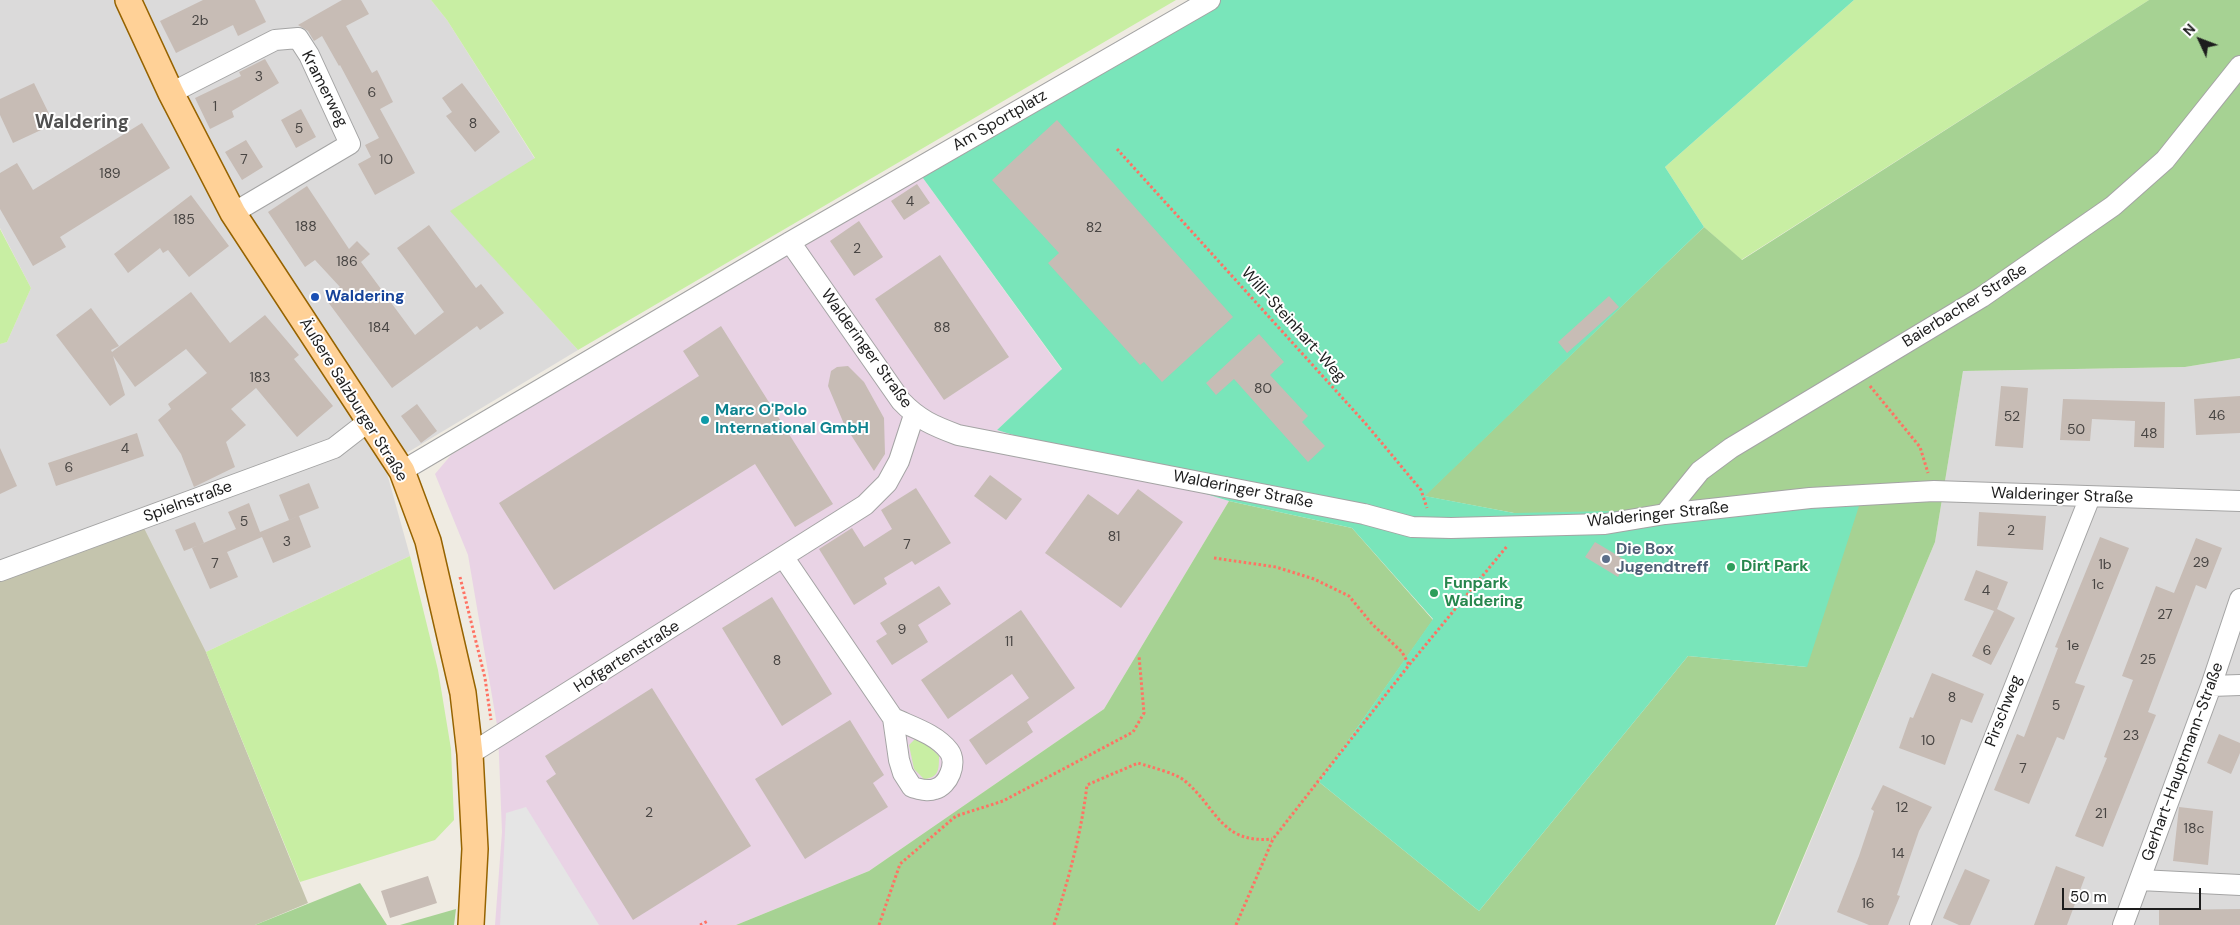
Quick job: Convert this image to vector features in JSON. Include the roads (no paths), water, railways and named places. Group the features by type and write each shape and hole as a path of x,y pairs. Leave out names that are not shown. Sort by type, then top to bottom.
{"main road":[{"name":"Äußere Salzburger Straße","path":"128,0 170,93 233,213 402,471 428,541 463,693 470,754 475,849 471,925"}],"street":[{"name":"Am Sportplatz","path":"790,242 1210,0"},
{"name":"Kramerweg","path":"170,93 275,40 298,38 309,55 350,144 233,213"},
{"name":"Baierbacher Straße","path":"1665,514 1700,471 1730,448 1982,297 2114,206 2165,160 2240,66"},
{"name":"Walderinger Straße","path":"790,242 901,401 914,415 931,425 958,435 1364,514 1412,527 1605,524 1665,514 1810,498 1934,491 2240,501"},
{"path":"402,471 790,242"},
{"name":"Hofgartenstraße","path":"470,754 784,558 865,505 887,483 899,461 914,415"},
{"name":"Spielnstraße","path":"0,571 334,448 370,420"},
{"name":"Pirschweg","path":"1920,925 2090,497"},
{"path":"784,558 894,718"},
{"name":"Gerhart-Hauptmann-Straße","path":"2124,925 2211,686 2240,599"},
{"path":"2211,686 2240,685"},
{"path":"2140,880 2240,885"}],"place":[{"name":"Waldering","path":"315,297"},
{"name":"Marc O'Polo International GmbH","path":"705,420"},
{"name":"Die Box Jugendtreff","path":"1606,559"},
{"name":"Dirt Park","path":"1731,567"},
{"name":"Funpark Waldering","path":"1434,593"}],"district":[{"name":"Waldering","path":"82,123"}]}
